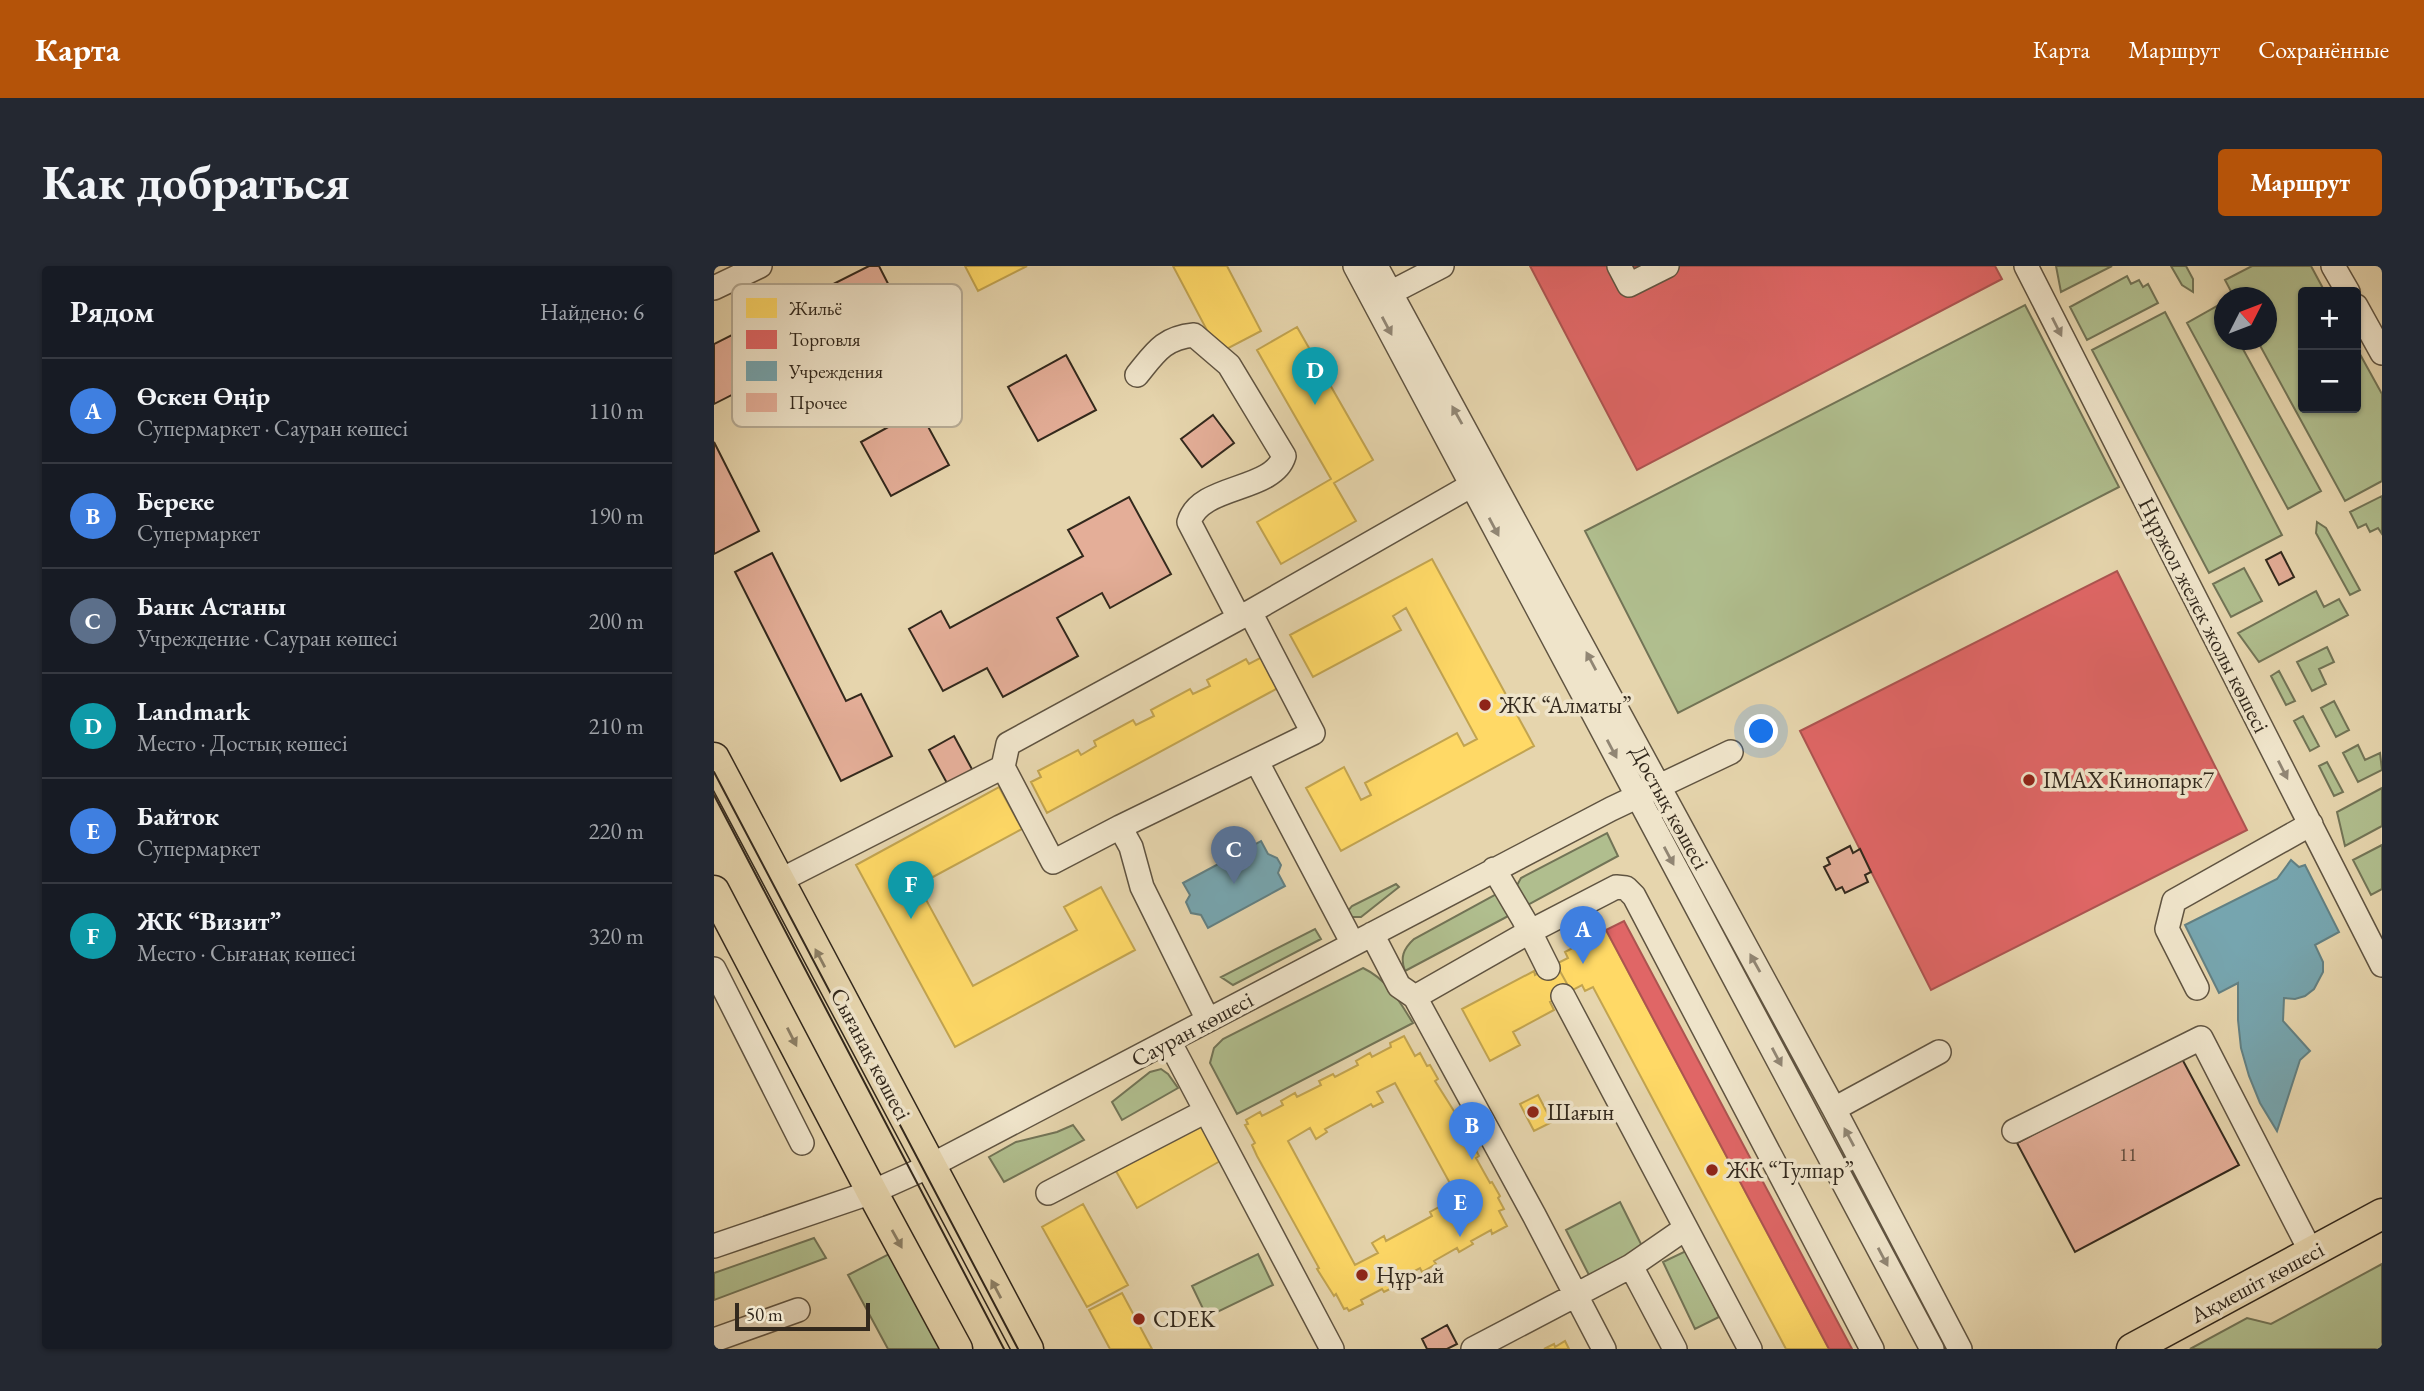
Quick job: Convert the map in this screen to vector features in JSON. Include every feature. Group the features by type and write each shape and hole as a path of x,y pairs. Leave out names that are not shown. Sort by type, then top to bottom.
{"main road":[{"name":"Сығанақ көшесі","path":"714,758 1028,1349"},
{"path":"714,891 957,1349"},
{"name":"Ақмешіт көшесі","path":"2132,1349 2382,1214"}],"street":[{"path":"714,288 760,266"},
{"name":"Достық көшесі","path":"1355,266 1932,1349"},
{"name":"Достық көшесі","path":"1376,266 1834,1109 1960,1349"},
{"path":"1391,293 1442,266"},
{"path":"1619,266 1629,285 1667,266"},
{"name":"Нұржол желек жолы көшесі","path":"2026,266 2382,965"},
{"path":"2333,266 2345,287"},
{"path":"2361,315 2382,353"},
{"path":"1137,375 1159,348 1177,337 1194,335 1229,365 1284,456 1276,470 1204,502 1192,512 1189,522 1245,615 1312,733 1053,862 1003,767 1008,744 1245,615 1472,485"},
{"name":"Сауран көшесі","path":"714,1246 872,1192 930,1166 1494,869 1637,796 1731,752"},
{"path":"1257,762 1362,939 1399,986 1415,998 1604,1349"},
{"path":"779,881 1003,767"},
{"path":"2197,988 2167,929 2174,901 2311,824"},
{"path":"1121,827 1132,847 1142,887 1208,1020"},
{"path":"1494,869 1548,968"},
{"path":"1415,998 1529,932 1616,887 1626,888 1634,896 1872,1349"},
{"path":"754,965 716,977 803,1143"},
{"path":"1563,996 1750,1349"},
{"path":"2014,1131 2201,1038 2311,1252"},
{"path":"1169,1041 1332,1349"},
{"path":"1834,1109 1939,1052"},
{"path":"1048,1193 1206,1111"},
{"path":"1473,1349 1631,1266 1686,1228"},
{"path":"1631,1266 1675,1349"},
{"path":"714,1340 798,1310"}],"green space":[{"path":"2056,266 2112,266 2061,292"},
{"path":"2171,266 2186,266 2193,279 2193,292 2182,285"},
{"path":"2252,266 2311,266 2322,287 2298,287 2298,413 2361,413 2361,356 2382,394 2382,481 2345,501 2262,350 2277,350 2277,287 2229,287 2225,280"},
{"path":"2127,276 2131,284 2139,280 2143,287 2148,284 2158,303 2087,340 2070,307"},
{"path":"2025,305 2119,487 1678,713 1585,531"},
{"path":"2214,308 2214,350 2243,350 2321,491 2288,509 2187,323"},
{"path":"2165,312 2282,535 2209,573 2092,350"},
{"path":"2382,496 2382,534 2378,528 2370,532 2366,524 2358,528 2350,512"},
{"path":"2317,522 2326,528 2360,590 2350,595 2316,533"},
{"path":"2244,568 2262,601 2231,617 2213,584"},
{"path":"2316,591 2324,607 2339,599 2348,615 2259,662 2238,633"},
{"path":"2327,647 2334,662 2319,669 2326,684 2312,691 2297,662"},
{"path":"2279,671 2295,701 2286,705 2271,676"},
{"path":"2334,701 2349,730 2336,737 2321,708"},
{"path":"2303,716 2319,746 2310,751 2294,721"},
{"path":"2358,745 2365,760 2380,753 2382,770 2358,782 2343,753"},
{"path":"2327,762 2343,792 2334,796 2319,766"},
{"path":"2382,788 2382,826 2345,846 2337,812"},
{"path":"1607,833 1618,856 1526,906 1516,887 1521,878"},
{"path":"2382,845 2382,889 2371,895 2353,860"},
{"path":"1396,884 1399,887 1361,917 1351,917 1348,911 1352,906"},
{"path":"1500,892 1512,914 1405,971 1404,954 1414,939"},
{"path":"1315,929 1321,939 1233,985 1221,977"},
{"path":"1363,968 1386,985 1413,1023 1237,1114 1210,1063 1214,1048 1223,1039"},
{"path":"1161,1069 1178,1088 1122,1120 1112,1102 1150,1072"},
{"path":"1073,1125 1084,1140 1004,1182 989,1157 1016,1142 1057,1132"},
{"path":"1620,1202 1645,1252 1591,1279 1566,1230"},
{"path":"814,1238 826,1258 714,1300 714,1273"},
{"path":"1688,1250 1719,1317 1695,1329 1663,1262"},
{"path":"891,1253 942,1349 888,1349 848,1275"},
{"path":"1258,1254 1273,1285 1207,1317 1192,1286"},
{"path":"2382,1264 2382,1349 2190,1349 2247,1318 2271,1324"}],"building: Жильё":[{"path":"965,266 1027,266 978,291"},
{"path":"1173,266 1227,266 1261,331 1219,353"},
{"path":"1297,327 1373,460 1334,483 1356,521 1281,564 1257,522 1331,479 1257,350"},
{"name":"ЖК “Алматы”","path":"1432,559 1534,746 1341,851 1306,788 1344,767 1361,800 1371,795 1365,783 1457,733 1464,746 1477,739 1406,608 1393,616 1401,630 1313,677 1290,635"},
{"path":"1262,657 1278,688 1047,813 1031,782 1041,777 1038,771 1078,750 1081,755 1096,746 1094,741 1133,720 1136,725 1154,716 1151,710 1190,689 1193,694 1210,686 1207,680 1246,659 1249,664"},
{"path":"999,787 1022,829 918,885 973,986 1077,930 1064,907 1101,887 1135,950 955,1047 856,865"},
{"name":"ЖК “Тулпар”","path":"1606,930 1829,1349 1786,1349 1593,987 1585,991 1582,985 1571,991 1556,964 1568,958 1565,952"},
{"path":"1556,964 1571,991 1550,1002 1554,1010 1513,1032 1520,1045 1490,1061 1462,1009 1534,971 1535,975"},
{"path":"1404,1036 1415,1056 1420,1053 1427,1066 1430,1065 1438,1079 1435,1081 1459,1119 1456,1120 1468,1143 1471,1141 1479,1156 1476,1158 1500,1196 1498,1198 1504,1209 1499,1211 1507,1226 1492,1234 1491,1230 1471,1241 1473,1244 1459,1252 1457,1248 1434,1261 1436,1264 1422,1272 1420,1268 1396,1281 1398,1285 1384,1292 1382,1289 1361,1300 1363,1304 1349,1311 1344,1309 1336,1294 1334,1296 1317,1269 1319,1268 1257,1156 1252,1145 1255,1143 1245,1125 1248,1124 1246,1120 1260,1112 1262,1116 1283,1105 1281,1101 1295,1093 1297,1097 1321,1085 1319,1081 1333,1074 1335,1077 1358,1065 1356,1061 1370,1053 1372,1057 1391,1047 1390,1043","holes":["1395,1083 1463,1207 1445,1217 1439,1207 1430,1212 1432,1216 1386,1241 1384,1236 1372,1243 1378,1253 1355,1265 1288,1141 1310,1128 1316,1139 1327,1132 1325,1129 1371,1104 1373,1107 1383,1102 1377,1092"]},
{"path":"1538,1095 1552,1122 1534,1131 1520,1104"},
{"path":"1207,1119 1229,1156 1137,1208 1116,1171"},
{"path":"1083,1204 1128,1285 1087,1307 1042,1227"},
{"path":"1122,1293 1152,1349 1110,1349 1089,1310"},
{"path":"1565,1341 1569,1349 1544,1349 1554,1344 1555,1347"}],"building: Торговля":[{"path":"1530,266 1995,266 2002,279 1637,470"},
{"path":"2117,571 2247,830 1931,990 1800,731"},
{"path":"1624,921 1852,1349 1829,1349 1606,930"}],"building: Учреждения":[{"path":"1261,841 1268,854 1277,858 1281,865 1278,873 1285,886 1208,928 1201,915 1191,913 1186,902 1190,895 1183,883"},
{"path":"2291,860 2299,867 2305,865 2339,932 2315,945 2323,962 2323,972 2314,989 2295,999 2284,998 2283,1021 2310,1051 2300,1060 2277,1131 2260,1103 2241,1048 2238,983 2219,993 2185,925 2277,879"}],"building: Прочее":[{"path":"869,266 879,266 888,284 833,284"},
{"path":"732,335 732,395 714,404 714,344"},
{"path":"1066,355 1096,410 1038,441 1008,387"},
{"path":"1213,415 1234,443 1202,467 1181,439"},
{"path":"888,427 928,427 949,465 891,496 861,442"},
{"path":"714,442 759,531 714,554"},
{"path":"1129,497 1171,574 1110,608 1102,593 1057,618 1078,656 1003,697 987,668 943,691 909,629 941,611 950,628 1083,556 1068,530"},
{"path":"2281,552 2294,577 2279,585 2266,560"},
{"path":"772,553 846,701 861,694 892,756 841,781 735,572"},
{"path":"954,736 973,771 948,785 929,750"},
{"path":"1850,846 1853,853 1860,849 1871,872 1865,875 1868,882 1845,893 1842,887 1836,890 1824,867 1830,864 1827,858"},
{"path":"2181,1057 2239,1165 2075,1252 2017,1143"},
{"path":"1447,1325 1457,1344 1447,1349 1427,1349 1422,1339"}],"tram line":[{"path":"714,772 1018,1349"},
{"path":"714,795 1004,1349"}],"place":[{"name":"Landmark","path":"1315,405"},
{"name":"ЖК “Алматы”","path":"1485,705"},
{"name":"IMAX Кинопарк7","path":"2029,780"},
{"name":"Банк Астаны","path":"1234,884"},
{"name":"ЖК “Визит”","path":"911,919"},
{"name":"Өскен Өңір","path":"1583,964"},
{"name":"Шағын","path":"1533,1112"},
{"name":"Береке","path":"1472,1160"},
{"name":"ЖК “Тулпар”","path":"1712,1170"},
{"name":"Байток","path":"1460,1237"},
{"name":"Ңұр-ай","path":"1362,1275"},
{"name":"CDEK","path":"1139,1319"}]}
